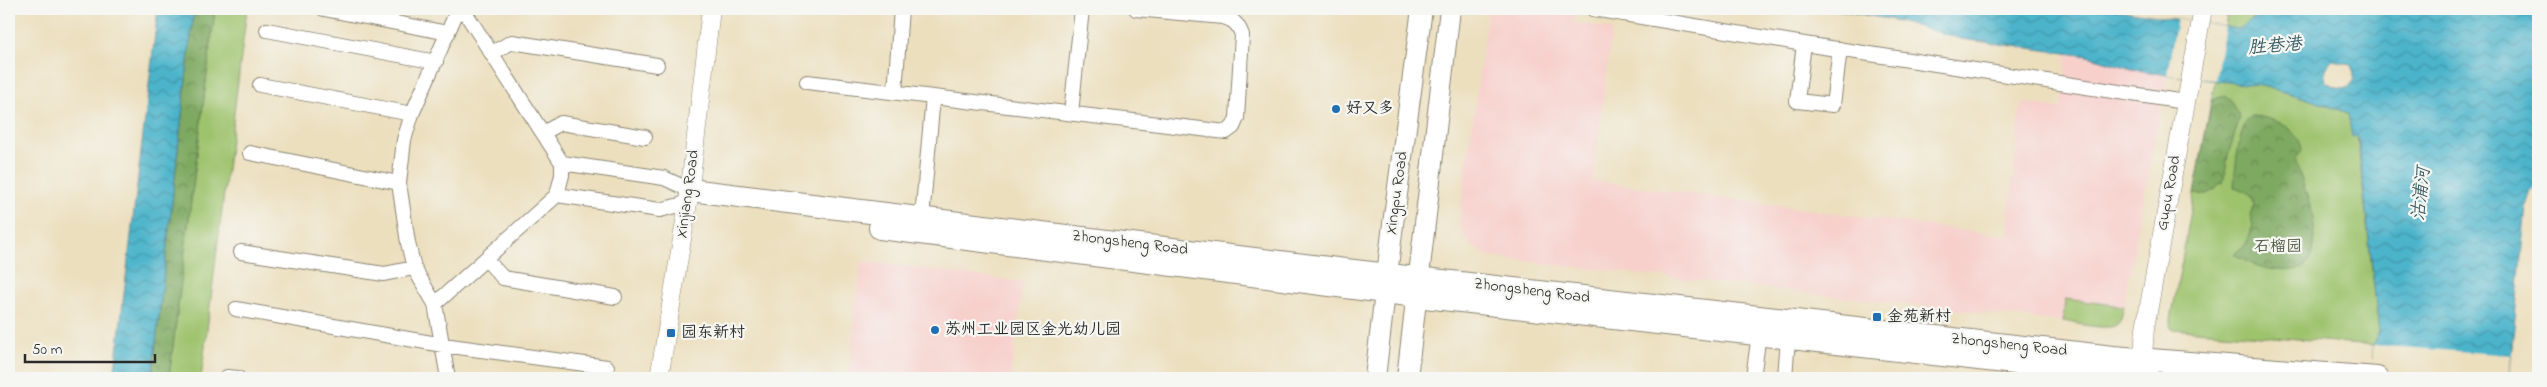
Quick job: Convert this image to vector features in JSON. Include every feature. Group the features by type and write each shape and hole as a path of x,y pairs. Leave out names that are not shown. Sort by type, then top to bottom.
{"main road":[{"name":"Xingpu Road","path":"1375,378 1422,9"},
{"name":"Xingpu Road","path":"1407,378 1450,9"},
{"name":"Zhongsheng Road","path":"689,196 922,218 1758,334 2144,373 2377,378"},
{"name":"Zhongsheng Road","path":"689,196 717,209 1386,283"},
{"name":"Zhongsheng Road","path":"1417,287 1775,318 2144,373"}],"street":[{"path":"324,9 448,33"},
{"path":"448,378 435,304 414,268 408,243 399,183 404,140 412,114 458,9"},
{"path":"435,304 557,195 562,175 562,163 463,9"},
{"name":"Xinjiang Road","path":"659,378 689,196 711,9"},
{"path":"895,92 901,9"},
{"path":"1070,113 1082,9"},
{"path":"807,82 1226,132 1233,128 1237,118 1242,35 1239,26 1232,20 1223,17 1136,9"},
{"path":"1594,9 1804,44 2185,102"},
{"name":"Gupu Road","path":"2144,373 2145,328 2201,16"},
{"path":"267,30 436,62"},
{"path":"492,53 512,42 657,65"},
{"path":"1804,44 1797,101 1833,105 1840,48"},
{"path":"260,85 412,114"},
{"path":"922,218 933,97"},
{"path":"543,133 561,123 646,137"},
{"path":"250,153 399,183"},
{"path":"557,195 660,210 689,196 664,178 562,163"},
{"path":"241,252 384,274 414,268"},
{"path":"486,259 503,278 615,298"},
{"path":"236,309 443,346 607,367"},
{"path":"1753,378 1758,334 1775,318 1788,337 1785,378"}],"shaded area":[{"path":"1488,9 1577,9 1574,23 1612,29 1593,181 2007,236 2021,102 2061,108 2067,54 2088,56 2132,69 2167,75 2121,320 2116,325 2108,327 1488,257 1469,244 1459,221"},
{"name":"苏州工业园区金光幼儿园","path":"861,261 1023,282 1010,378 848,378"}],"green space":[{"path":"194,9 215,9 169,378 152,378"},
{"path":"215,9 247,9 201,378 169,378"},
{"path":"2228,9 2267,9 2238,29 2225,27"},
{"name":"石榴园","path":"2215,80 2262,86 2348,113 2352,136 2357,136 2379,332 2373,345 2172,329 2170,325"},
{"path":"2224,96 2229,99 2240,117 2228,155 2223,184 2220,183 2215,190 2209,193 2194,194 2212,100"},
{"path":"2252,116 2268,118 2284,125 2296,135 2300,142 2302,150 2296,158 2296,163 2309,202 2315,231 2311,258 2303,268 2276,270 2250,263 2234,254 2246,244 2253,225 2250,215 2254,204 2252,196 2246,191 2234,187 2240,138 2247,120"},
{"path":"2065,299 2124,306 2121,319 2118,324 2112,327 2091,326 2063,321"}],"water":[{"path":"158,9 194,9 152,378 114,378"},
{"path":"1832,9 2113,9 2238,29 2267,9 2538,9 2538,182 2531,191 2526,206 2509,378 2372,378 2373,345 2379,332 2358,136 2352,137 2348,113 2262,86 2167,75 2132,69 2088,56 1962,39 1899,21","holes":["2333,60 2350,64 2354,76 2348,88 2335,87 2325,81 2326,69"]}],"pier":[{"path":"2177,19 2225,27 2215,80 2167,75"},
{"path":"2373,345 2511,355 2509,378 2372,378"}],"place":[{"name":"好又多","path":"1336,109"},
{"name":"金苑新村","path":"1877,317"},
{"name":"苏州工业园区金光幼儿园","path":"935,330"},
{"name":"园东新村","path":"671,333"}],"water label":[{"name":"胜巷港","path":"2275,47"},
{"name":"沽浦河","path":"2422,194"}]}
